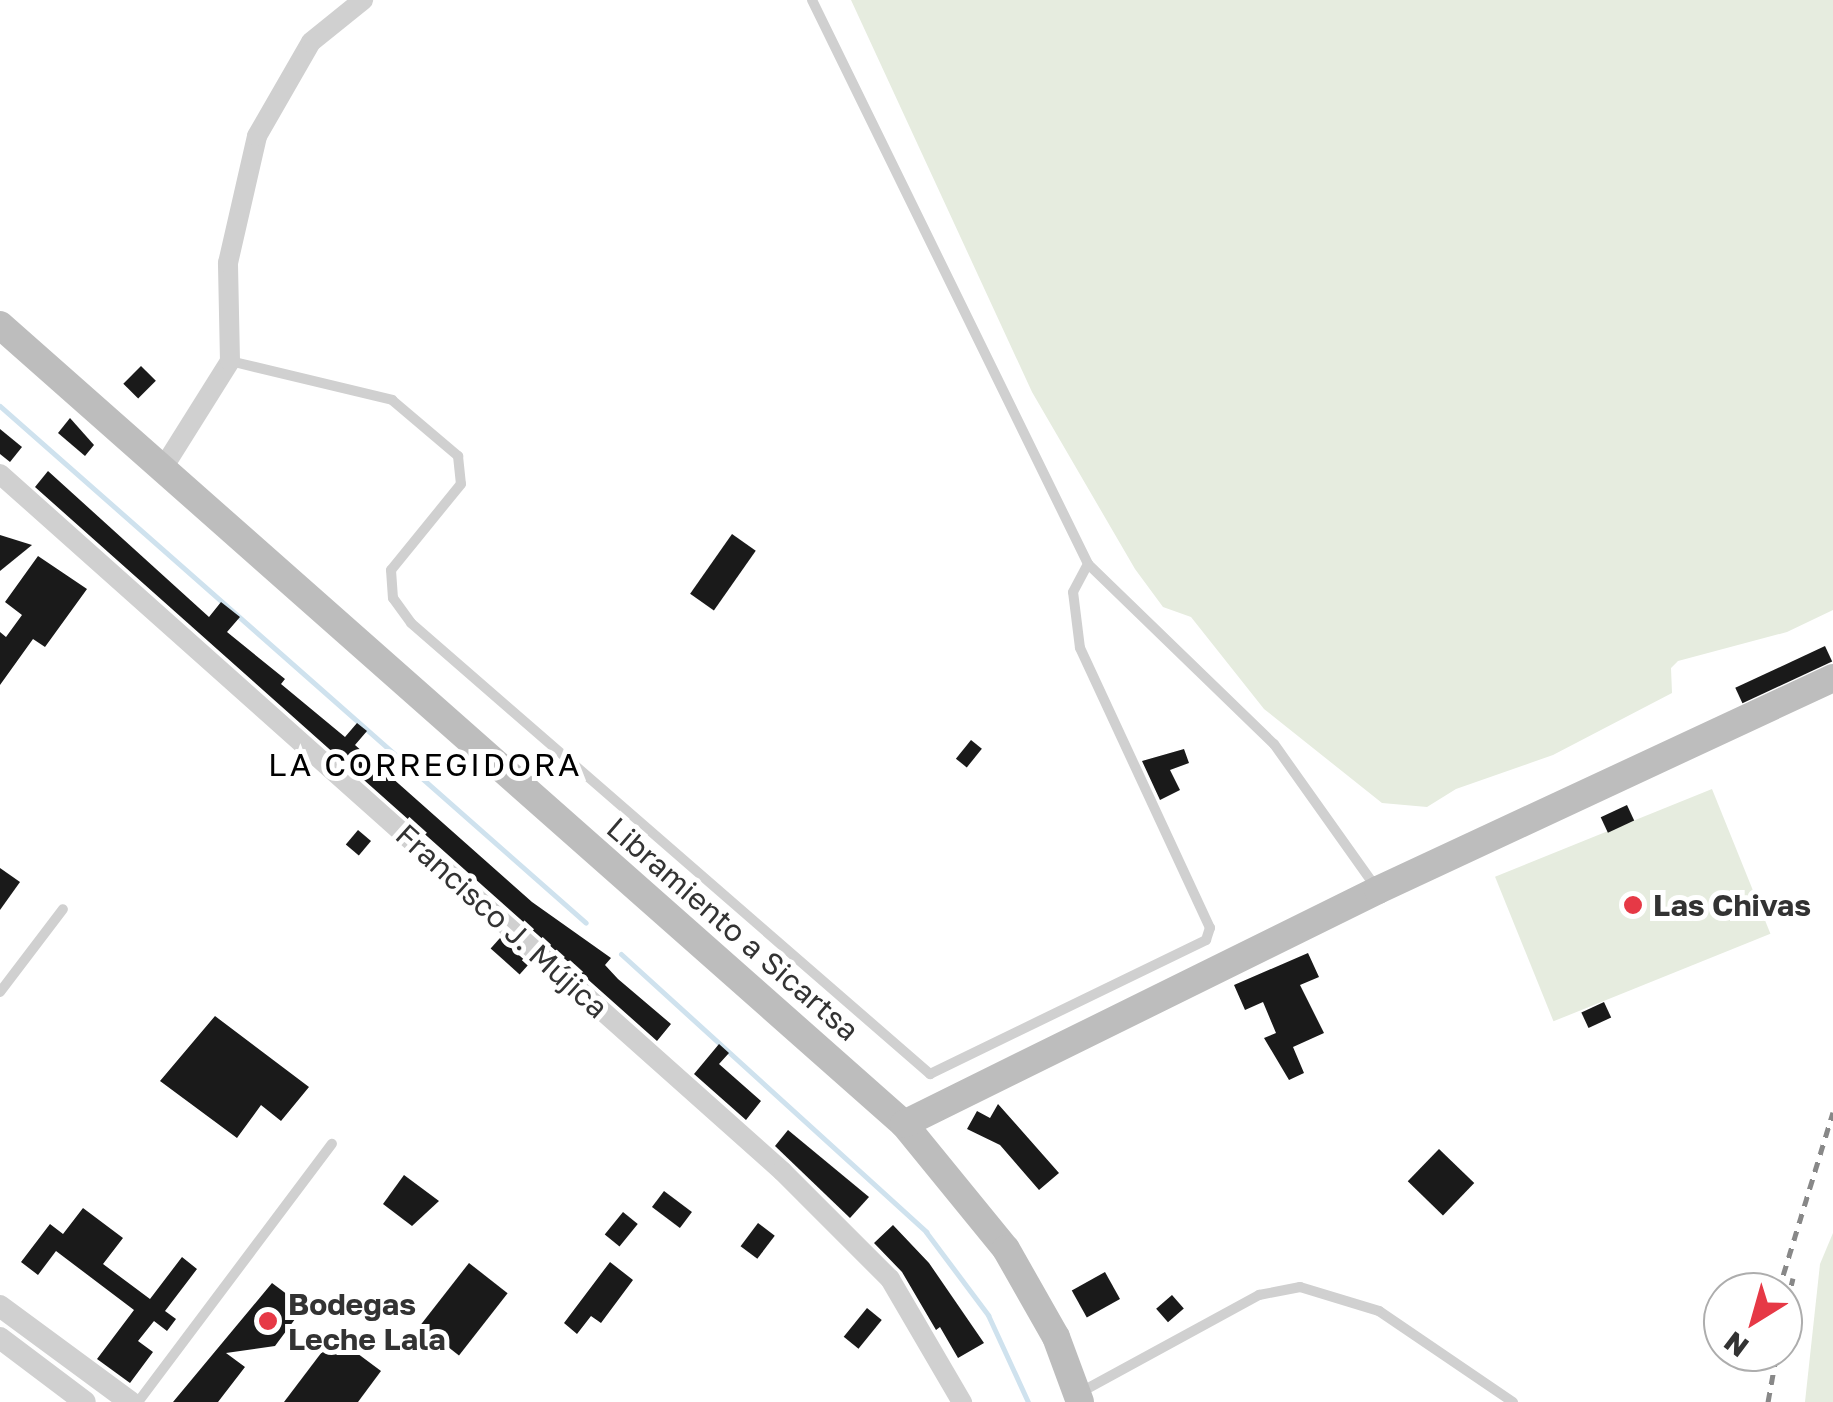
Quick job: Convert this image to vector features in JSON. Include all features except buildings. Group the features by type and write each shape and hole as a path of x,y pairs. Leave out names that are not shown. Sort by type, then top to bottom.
{"main road":[{"name":"Libramiento a Sicartsa","path":"0,325 904,1124 1006,1249 1056,1336 1079,1398"},
{"path":"904,1124 1378,890 1833,678"}],"street":[{"path":"163,468 230,361 228,263 257,136 311,42 363,0"},
{"name":"Francisco J. Mújica","path":"0,474 782,1171 890,1279 962,1402"},
{"path":"2,1313 134,1402"},
{"path":"0,1338 84,1402"}],"lane":[{"path":"812,0 1088,564 1274,744 1378,890"},
{"path":"230,361 392,400 458,456 461,484 391,570 393,598 411,624 930,1074 1206,940 1210,928 1080,648 1073,592 1088,564"},
{"path":"0,992 63,909"},
{"path":"134,1402 332,1144"},
{"path":"1079,1398 1259,1295 1300,1287 1378,1311 1514,1402"}],"shaded area":[{"path":"851,0 1833,0 1833,610 1787,632 1678,661 1671,668 1672,693 1553,755 1456,789 1427,807 1382,803 1264,709 1191,617 1163,607 1135,569 1032,392"},
{"name":"Las Chivas","path":"1712,789 1770,934 1553,1021 1495,877"},
{"path":"1833,1233 1833,1402 1805,1402 1820,1264"}],"waterway":[{"path":"0,406 586,923"},
{"path":"621,954 926,1232 988,1315 1028,1402"}],"railway":[{"path":"1784,1272 1833,1112"},
{"path":"1768,1402 1773,1372"}],"place":[{"name":"Las Chivas","path":"1633,905"},
{"name":"Bodegas Leche Lala","path":"268,1321"}],"district":[{"name":"LA CORREGIDORA","path":"425,764"}]}
